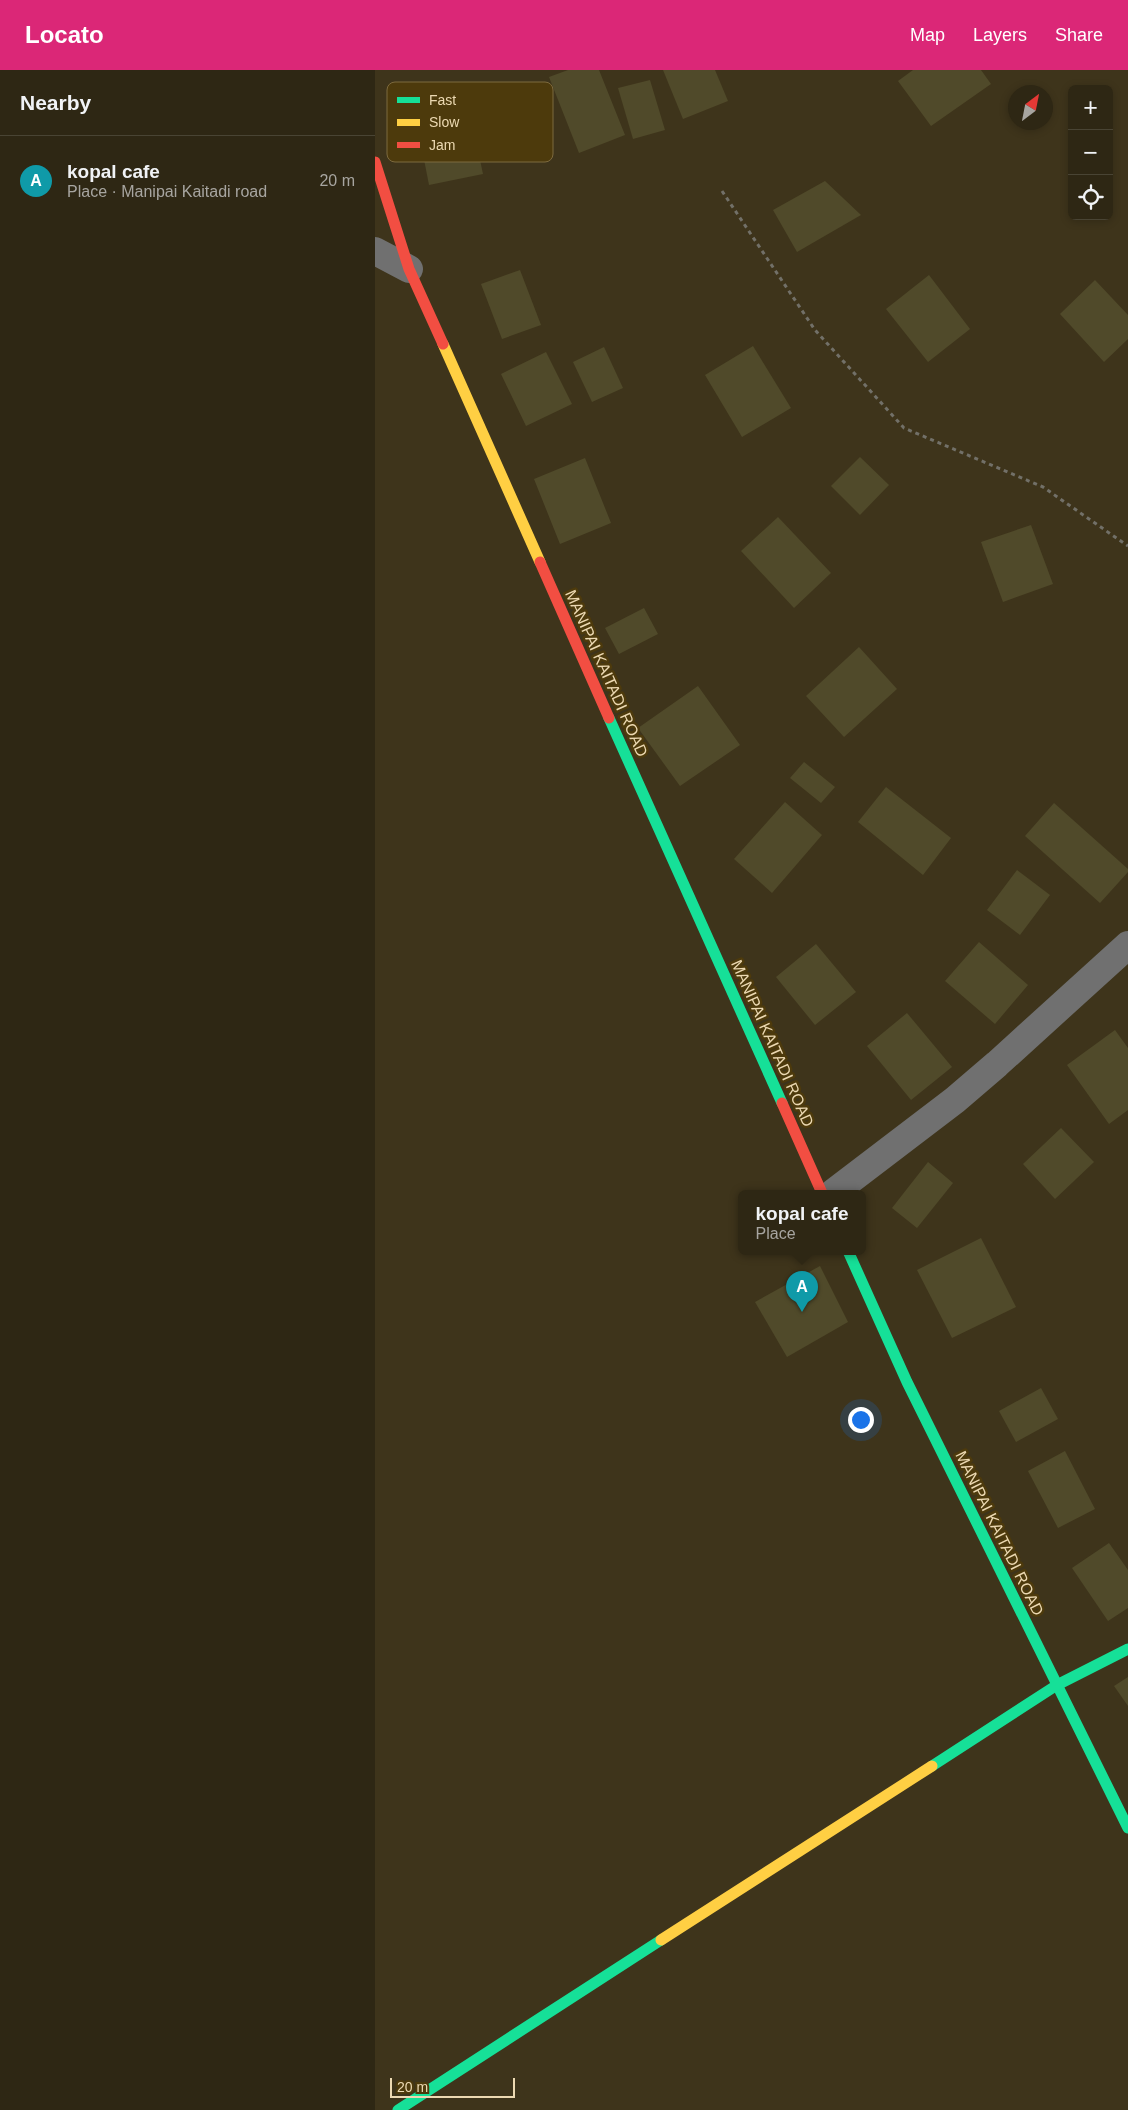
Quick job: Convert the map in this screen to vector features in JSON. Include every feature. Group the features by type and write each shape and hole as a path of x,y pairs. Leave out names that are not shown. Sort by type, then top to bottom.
{"main road":[{"name":"MANIPAI KAITADI ROAD","path":"375,162 409,269 821,1190"},
{"name":"MANIPAI KAITADI ROAD","path":"850,1255 907,1382 1128,1828"},
{"path":"399,2110 1057,1685 1128,1649"}],"street":[{"path":"375,251 409,269"},
{"path":"837,1190 955,1100 1128,945"}],"path":[{"path":"722,190 815,330 904,428 1043,487 1128,546"}],"building":[{"path":"568,70 599,70 625,135 579,153 553,87 553,82 551,82 549,77"},
{"path":"663,70 715,70 728,101 683,119"},
{"path":"913,70 981,70 991,84 931,126 898,81"},
{"path":"650,80 665,130 633,139 618,88"},
{"path":"424,162 480,162 483,174 429,185"},
{"path":"825,181 861,215 797,252 773,210"},
{"path":"520,270 541,325 502,339 481,284"},
{"path":"929,275 970,329 928,362 886,309"},
{"path":"1095,280 1128,315 1128,339 1104,362 1060,314"},
{"path":"753,346 791,408 742,437 705,375"},
{"path":"604,347 623,388 592,402 573,362"},
{"path":"546,352 572,404 526,426 501,374"},
{"path":"860,457 889,485 860,515 831,486"},
{"path":"585,458 611,523 560,544 534,479"},
{"path":"778,517 831,573 794,608 741,551"},
{"path":"1031,525 1053,584 1003,602 981,542"},
{"path":"644,608 658,634 619,654 605,628"},
{"path":"859,647 897,689 844,737 806,696"},
{"path":"698,686 740,745 680,786 638,728"},
{"path":"804,762 835,787 821,803 790,778"},
{"path":"886,787 951,838 923,875 858,822"},
{"path":"785,802 822,835 772,893 734,859"},
{"path":"1054,803 1128,869 1128,872 1100,903 1025,836"},
{"path":"1017,870 1050,895 1020,935 987,910"},
{"path":"979,942 1028,985 995,1024 945,981"},
{"path":"816,944 856,992 815,1025 776,977"},
{"path":"907,1013 952,1067 911,1100 867,1046"},
{"path":"1115,1030 1128,1048 1128,1110 1109,1124 1067,1065"},
{"path":"1061,1128 1094,1162 1055,1199 1023,1164"},
{"path":"928,1162 953,1183 917,1228 892,1208"},
{"path":"981,1238 1016,1307 952,1338 917,1270"},
{"path":"820,1266 848,1322 787,1357 755,1302"},
{"path":"1041,1388 1058,1419 1016,1442 999,1411"},
{"path":"1065,1451 1095,1509 1058,1528 1028,1471"},
{"path":"1109,1543 1128,1570 1128,1608 1108,1621 1072,1568"},
{"path":"1128,1677 1128,1706 1114,1686"}],"traffic: fast":[{"path":"609,718 782,1103"},
{"path":"850,1255 907,1382 1128,1828"},
{"path":"932,1766 1057,1685 1128,1649"},
{"path":"398,2110 661,1940"}],"traffic: slow":[{"path":"443,344 540,562"},
{"path":"661,1940 932,1766"}],"traffic: jam":[{"path":"375,162 409,269 443,344"},
{"path":"540,562 609,718"},
{"path":"782,1103 821,1190"}],"place":[{"name":"kopal cafe","path":"802,1312"}]}
